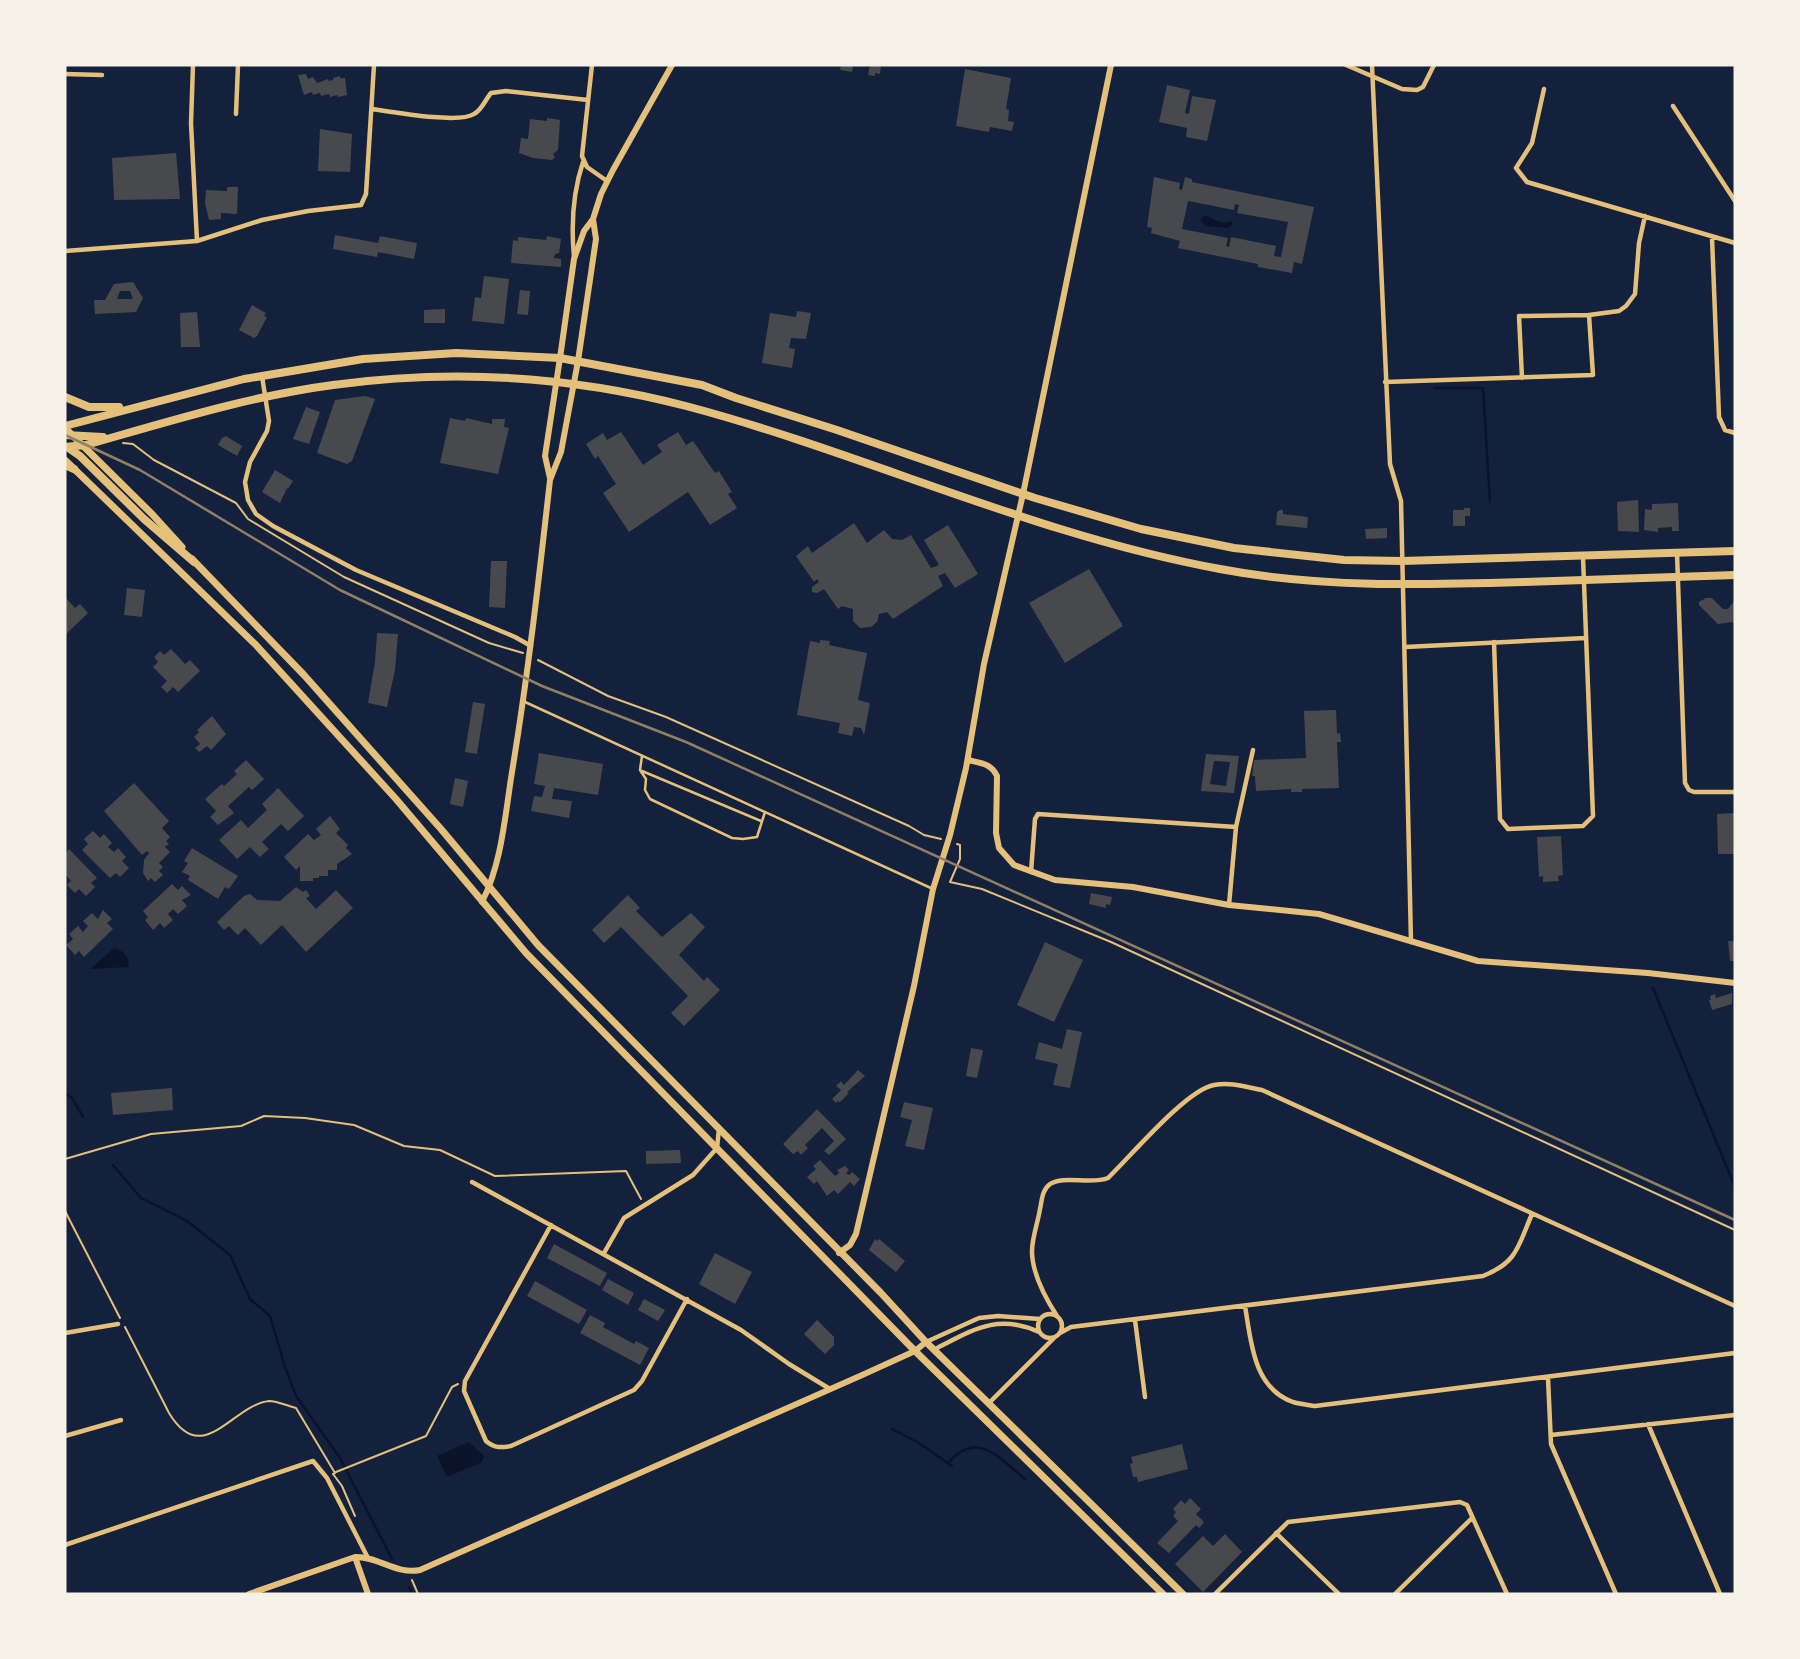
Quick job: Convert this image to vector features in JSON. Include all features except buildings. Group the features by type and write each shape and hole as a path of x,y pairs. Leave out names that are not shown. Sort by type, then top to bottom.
{"highway":[{"path":"65,427 262,375 328,363 408,355 481,354 560,358 702,385 1023,494 1141,529 1234,548 1322,558 1402,561 1735,551"},
{"path":"66,447 118,439 265,397 329,386 401,378 475,377 557,382 654,398 730,418 1117,547 1224,570 1318,581 1404,585 1735,575"},
{"path":"65,397 82,405 101,409 153,402"},
{"path":"69,436 118,439"},
{"path":"66,447 80,456 144,519 194,562"},
{"path":"65,463 74,469"}],"main road":[{"path":"65,427 69,436 83,445 152,514 194,562 282,651 386,766 538,945 926,1342 1183,1594"},
{"path":"74,469 256,645 375,777 526,953 915,1351 1163,1594"},
{"path":"375,777 386,766"}],"street":[{"path":"193,65 191,124 197,241"},
{"path":"236,114 238,65"},
{"path":"65,251 197,241 262,220 360,205 366,194 374,65"},
{"path":"574,259 572,227 577,179 583,161 582,148 592,65"},
{"path":"550,480 545,456 574,259 608,181 672,65"},
{"path":"839,1253 850,1245 856,1234 914,986 933,890 950,835 968,760 984,664 1023,494 1111,65"},
{"path":"1346,65 1402,89 1417,90 1423,86 1434,65"},
{"path":"1372,65 1390,464 1401,501 1411,942"},
{"path":"65,74 102,75"},
{"path":"1544,89 1532,143 1516,168 1527,182 1735,243"},
{"path":"372,109 448,118 471,116 480,110 491,93 506,91 588,100"},
{"path":"1673,106 1735,201"},
{"path":"583,161 587,167 608,181"},
{"path":"1522,377 1519,316 1589,314 1619,311 1626,306 1635,294 1639,243 1645,216"},
{"path":"482,902 489,887 498,851 524,702 550,480 561,452 575,384 596,239 593,219"},
{"path":"1712,237 1719,417 1726,430 1735,433"},
{"path":"1385,382 1593,375 1589,314"},
{"path":"262,375 269,421 267,431 250,462 245,482 248,499 256,513 273,526 356,570 531,646"},
{"path":"1677,553 1685,783 1689,790 1694,792 1735,792"},
{"path":"1494,642 1500,819 1508,829 1583,826 1593,816 1583,556"},
{"path":"1405,647 1586,638"},
{"path":"1229,905 1236,827 1253,750"},
{"path":"968,760 988,765 996,772 996,833 999,848 1010,862 1055,880 1132,887 1229,905 1319,914 1478,961 1648,973 1735,983"},
{"path":"1031,872 1035,819 1038,814 1236,827"},
{"path":"1072,1327 1061,1322 1047,1301 1034,1264 1032,1251 1044,1192 1050,1184 1058,1181 1101,1181 1108,1178 1191,1096 1213,1085 1235,1084 1262,1090 1735,1306"},
{"path":"604,1253 624,1218 693,1175 717,1148 719,1129"},
{"path":"472,1182 737,1327 830,1389"},
{"path":"915,1351 935,1349 980,1327 996,1323 1017,1324 1041,1334 1057,1335 1072,1327 1483,1276 1502,1268 1513,1257 1532,1214"},
{"path":"551,1225 465,1381 464,1391 485,1441 492,1446 511,1446 634,1390 642,1381 687,1299"},
{"path":"1045,1350 1038,1325 1047,1301"},
{"path":"1245,1306 1253,1355 1260,1373 1275,1391 1292,1402 1315,1406 1735,1353"},
{"path":"254,1593 355,1557 368,1558 402,1571 420,1570 915,1351 926,1342 979,1318 1043,1317 1051,1314 1057,1316"},
{"path":"1135,1320 1145,1397"},
{"path":"989,1404 1045,1350 1057,1335 1061,1322"},
{"path":"65,1333 118,1324"},
{"path":"1548,1378 1551,1435 1556,1458 1616,1594"},
{"path":"1551,1435 1735,1415"},
{"path":"65,1436 121,1420"},
{"path":"1648,1424 1720,1594"},
{"path":"65,1545 313,1461 327,1478 368,1558"},
{"path":"1215,1594 1287,1522 1460,1502 1467,1505 1507,1594"},
{"path":"1395,1594 1472,1518"},
{"path":"1276,1533 1339,1594"},
{"path":"355,1557 368,1594"}],"lane":[{"path":"524,702 933,890"},
{"path":"639,771 642,756"},
{"path":"639,771 761,821"},
{"path":"639,771 646,779 645,790 648,796 659,804 732,838 757,836 765,812"}],"path":[{"path":"118,439 133,444 154,460 236,503 248,519 345,577 489,643 518,650"},
{"path":"545,664 608,696 666,717 888,816 924,835 936,837"},
{"path":"957,844 960,845 960,859 950,882 982,889 1111,942 1735,1230"},
{"path":"65,1159 151,1134 241,1126 264,1116 306,1118 354,1125 404,1146 440,1150 495,1175 626,1171 643,1205"},
{"path":"65,1210 169,1413 181,1428 196,1435 206,1435 218,1431 250,1408 270,1401 296,1408 335,1473 333,1474 342,1486 356,1518"},
{"path":"335,1473 426,1436 452,1387 465,1381"},
{"path":"412,1579 418,1594"}],"water":[{"path":"1205,215 1222,223 1232,221 1232,225 1229,228 1206,226 1200,220"},
{"path":"114,948 125,954 129,967 90,969"},
{"path":"469,1442 484,1456 482,1462 447,1477 437,1456"}],"waterway":[{"path":"1434,388 1483,388 1490,502"},
{"path":"1653,988 1735,1187"},
{"path":"65,1093 72,1098 83,1117"},
{"path":"113,1165 141,1198 187,1221 230,1255 250,1299 270,1316 296,1396 340,1458 392,1559"},
{"path":"892,1429 919,1443 952,1466"},
{"path":"948,1463 969,1448 988,1450 1025,1479"},
{"path":"409,1587 413,1594"}],"railway":[{"path":"65,435 140,470 340,590 542,686 686,742 1735,1220"}]}
